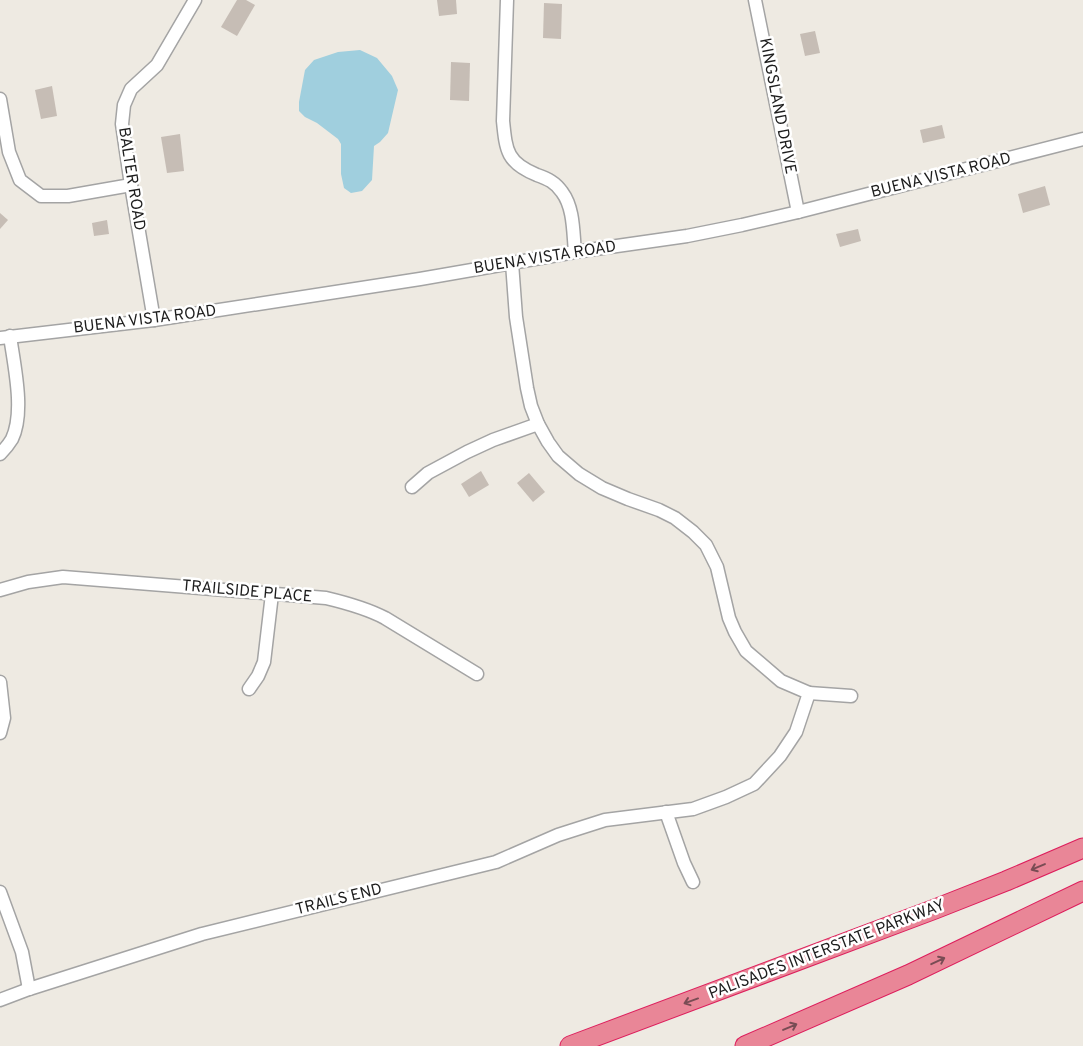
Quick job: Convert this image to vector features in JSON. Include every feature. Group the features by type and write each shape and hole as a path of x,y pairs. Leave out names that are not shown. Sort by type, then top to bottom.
{"highway":[{"name":"PALISADES INTERSTATE PARKWAY","path":"570,1046 909,919 997,885 1083,848"},
{"path":"745,1046 925,966 1083,891"}],"street":[{"name":"BALTER ROAD","path":"154,320 122,124 124,105 131,89 157,65 195,0"},
{"path":"507,0 503,121 508,153 516,164 527,171 552,181 562,192 570,205 576,252"},
{"name":"KINGSLAND DRIVE","path":"755,0 798,212"},
{"path":"0,99 9,152 20,180 41,196 68,196 131,185"},
{"name":"BUENA VISTA ROAD","path":"5,337 154,320 420,279 512,262 742,226 1083,139"},
{"path":"512,262 516,316 531,406 538,424 558,456 579,474 602,488 675,518 706,545 717,567 735,632 746,651 781,681 809,693 851,696"},
{"path":"0,454 12,439 17,420 18,392 5,337"},
{"path":"412,487 428,474 467,452 493,440 538,424"},
{"name":"TRAILSIDE PLACE","path":"0,590 28,582 63,577 326,598 350,603 385,618 477,674"},
{"path":"249,689 258,676 264,662 272,594"},
{"path":"0,682 4,718 0,733"},
{"name":"TRAILS END","path":"0,1000 202,934 496,862 558,835 605,820 679,811 726,796 754,784 780,756 796,732 809,693"},
{"path":"666,812 684,863 693,882"},
{"path":"0,892 22,952 29,989"}],"water":[{"path":"360,50 377,58 392,76 398,90 388,133 374,146 372,180 362,191 351,193 344,188 341,174 341,144 338,139 299,111 299,102 305,70 314,60 338,52"}],"building":[{"path":"237,0 246,0 255,5 237,36 221,27"},
{"path":"437,0 456,0 457,14 439,16"},
{"path":"544,3 562,4 561,39 543,38"},
{"path":"815,31 820,53 805,56 800,34"},
{"path":"451,62 470,63 469,101 450,100"},
{"path":"52,86 57,116 41,119 35,90"},
{"path":"942,125 945,138 923,143 920,130"},
{"path":"180,134 184,171 167,173 161,137"},
{"path":"1045,186 1050,205 1023,213 1018,194"},
{"path":"0,213 8,220 0,229"},
{"path":"107,220 109,234 94,236 92,223"},
{"path":"858,229 861,241 840,247 836,234"},
{"path":"481,471 489,485 469,497 461,484"},
{"path":"529,473 545,492 533,502 517,483"}]}
